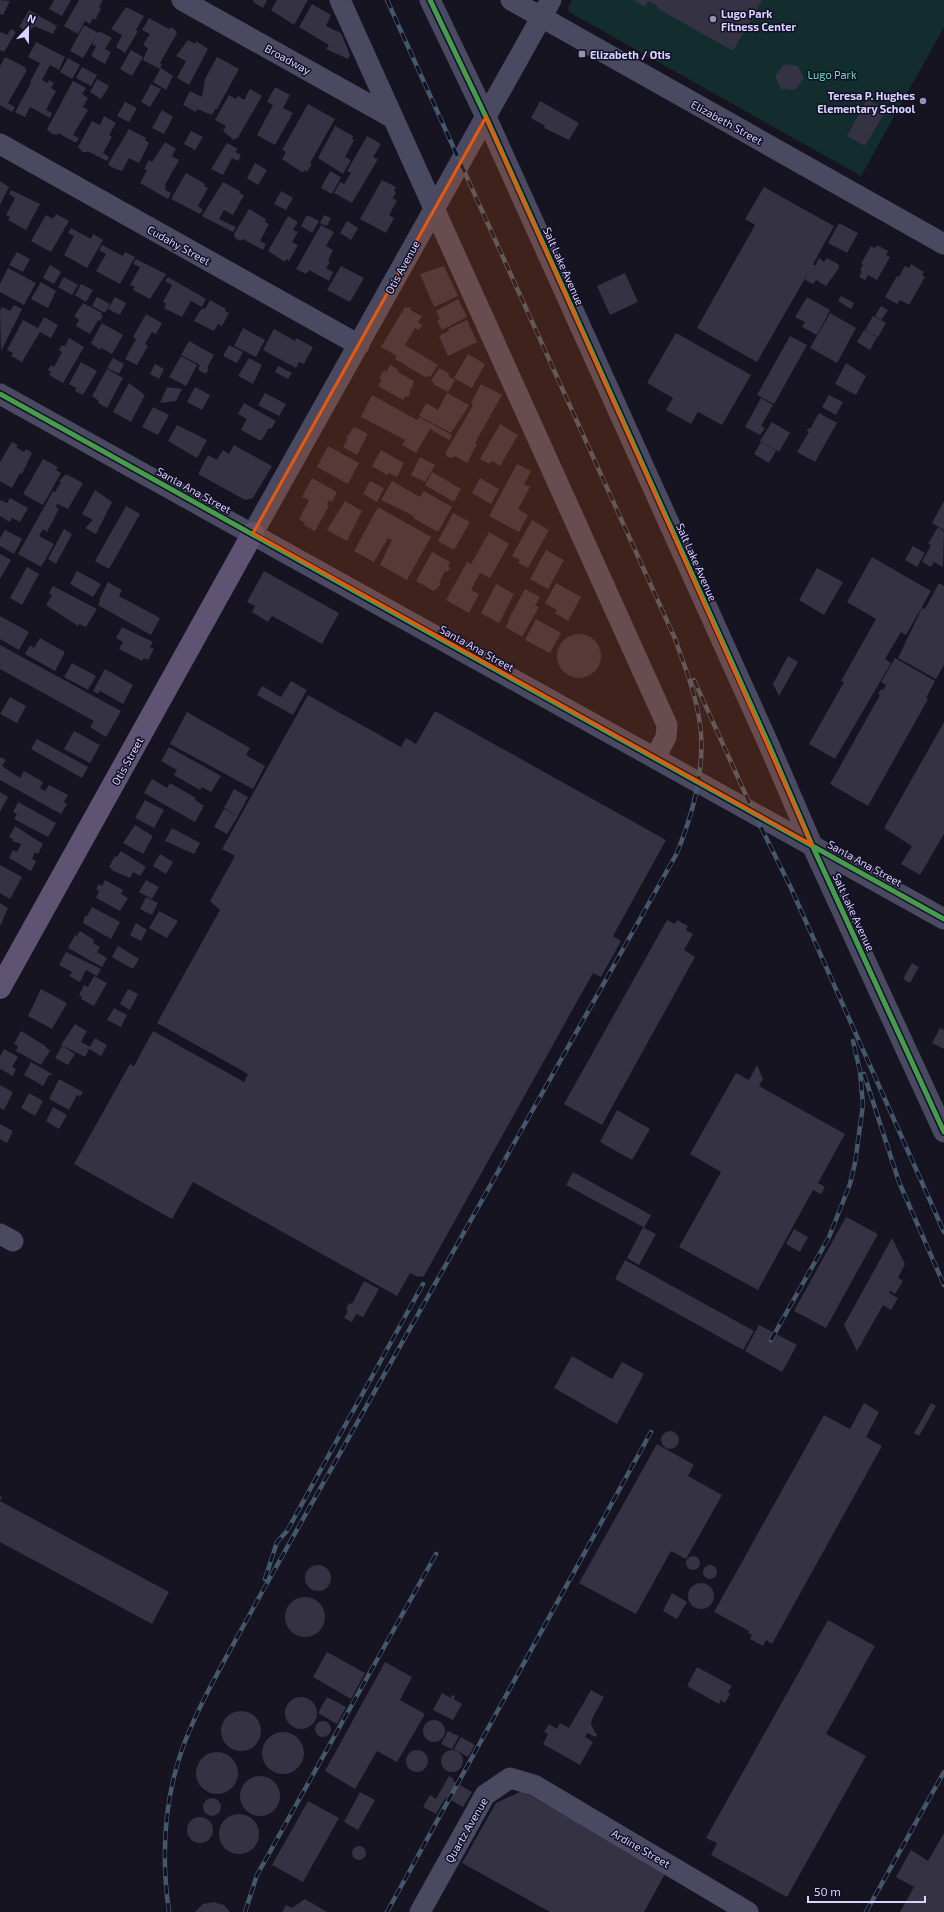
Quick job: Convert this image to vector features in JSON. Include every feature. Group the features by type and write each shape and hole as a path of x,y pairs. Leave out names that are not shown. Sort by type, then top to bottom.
{"main road":[{"name":"Otis Street","path":"0,988 253,533"}],"street":[{"name":"Broadway","path":"182,0 393,118"},
{"path":"340,0 667,725 666,737 655,758"},
{"name":"Salt Lake Avenue","path":"430,0 486,118 759,723 812,845 944,1132"},
{"name":"Elizabeth Street","path":"511,0 546,9 944,244"},
{"name":"Otis Avenue","path":"253,533 546,9"},
{"name":"Cudahy Street","path":"0,144 359,345"},
{"name":"Santa Ana Street","path":"0,394 253,533 944,919"},
{"name":"Quartz Avenue","path":"420,1912 485,1795 510,1778 534,1785"},
{"name":"Ardine Street","path":"534,1785 748,1912"}],"highlighted area":[{"path":"486,117 812,845 253,533"}],"green space":[{"name":"Lugo Park","path":"572,0 944,0 944,27 861,176 569,12 568,8"}],"building":[{"path":"0,0 10,1 3,15 0,14"},
{"path":"54,0 71,0 62,16 49,9"},
{"path":"79,0 103,0 99,7 101,9 95,20 93,18 90,24 85,21 78,34 64,26"},
{"path":"254,0 267,0 263,8 253,2"},
{"path":"277,0 308,0 294,25 271,10"},
{"name":"Lugo Park Fitness Center","path":"633,0 762,0 733,51 657,8 658,6 648,1 645,7"},
{"path":"312,4 331,15 326,26 341,33 350,55 348,59 326,49 329,45 299,27"},
{"path":"126,7 144,16 136,30 138,31 125,53 116,47 122,35 111,29"},
{"path":"29,10 57,26 53,34 34,26 29,33 19,27"},
{"path":"149,18 169,29 171,27 177,33 160,63 162,64 160,69 143,60 148,48 143,45 150,34 142,30"},
{"path":"84,25 98,33 99,31 112,38 105,49 111,52 105,64 91,56 96,46 92,44 96,36 83,58 70,51"},
{"path":"11,29 16,32 4,52 0,50 0,33 1,32 7,35"},
{"path":"188,40 195,44 196,41 208,49 189,85 177,78 186,61 176,56"},
{"path":"36,42 65,57 59,70 50,65 42,80 48,83 49,80 54,83 51,88 56,91 46,110 52,113 50,118 30,107 25,117 15,112 40,63 28,57"},
{"path":"131,50 143,57 132,76 120,69"},
{"path":"5,57 25,67 27,70 8,103 15,107 12,112 0,105 0,66"},
{"path":"217,57 239,69 217,109 215,109 212,115 197,109 196,112 183,105 190,91 202,97 205,79"},
{"path":"68,58 80,65 72,79 60,72"},
{"path":"784,64 798,66 804,78 795,90 781,89 775,76"},
{"path":"82,67 97,75 91,86 76,78"},
{"path":"161,68 173,76 166,90 153,82"},
{"path":"97,79 109,86 101,99 90,92"},
{"path":"73,81 86,88 82,94 88,98 83,107 88,110 73,135 79,138 76,143 58,133 57,135 52,134 47,129"},
{"path":"151,84 161,89 150,107 141,102"},
{"path":"275,87 290,95 283,108 293,113 275,145 257,135 273,105 267,102"},
{"path":"250,89 262,96 237,139 235,138 234,140 223,131 226,126 215,120 229,95 236,99 238,96 244,100"},
{"path":"867,99 886,110 865,146 847,136"},
{"path":"540,101 579,123 569,140 544,128 545,126 531,118"},
{"path":"125,102 137,108 129,122 117,116"},
{"path":"308,104 335,119 310,163 312,164 307,172 304,170 303,173 282,159 286,152 282,150"},
{"path":"162,110 173,117 164,134 152,128"},
{"path":"104,116 116,123 109,135 112,137 103,153 109,157 107,161 89,152 83,152 78,147 92,121 100,125"},
{"path":"335,126 353,136 352,139 354,140 345,157 351,160 343,174 318,158"},
{"path":"129,129 146,138 145,140 149,143 139,163 129,158 122,171 111,167 108,164"},
{"path":"191,131 203,137 195,150 184,144"},
{"path":"367,136 381,144 373,157 378,159 352,203 334,193 340,182 344,184 351,173 347,171"},
{"path":"165,142 176,149 172,156 179,160 165,185 165,190 171,193 168,199 140,183 147,170 144,169 149,160 152,162"},
{"path":"227,143 238,149 235,152 241,155 238,161 232,158 223,175 211,169"},
{"path":"255,163 267,170 258,185 247,178"},
{"path":"330,171 341,177 332,194 321,188"},
{"path":"186,173 205,184 204,186 208,188 198,206 203,210 200,214 171,199"},
{"path":"382,180 396,187 394,191 396,192 393,198 397,201 389,215 394,218 386,233 360,219"},
{"path":"0,181 9,187 0,205"},
{"path":"223,182 240,191 239,193 244,195 233,215 224,210 219,219 236,227 233,232 202,216"},
{"path":"764,187 834,226 813,264 815,266 819,258 824,262 827,258 838,264 839,268 826,286 816,280 813,284 805,280 807,275 757,362 697,328 755,225 745,219"},
{"path":"11,190 40,204 26,230 8,220 10,217 6,215 15,198 9,194"},
{"path":"281,191 293,198 286,210 274,204"},
{"path":"249,209 266,219 265,222 269,224 260,241 266,244 263,250 243,239 240,241 235,238 234,234"},
{"path":"56,214 69,221 51,252 31,241 46,215 53,219"},
{"path":"307,215 319,221 312,233 301,226"},
{"path":"324,215 331,218 327,226 320,223"},
{"path":"288,216 298,222 293,230 298,232 292,242 298,245 289,261 286,259 285,262 268,251"},
{"path":"347,221 358,228 351,240 340,233"},
{"path":"839,223 858,233 847,253 828,243"},
{"path":"321,225 334,232 326,246 333,250 328,261 330,262 326,268 333,272 329,281 309,270 306,274 296,269"},
{"path":"71,228 91,239 93,234 103,240 87,268 64,255 74,236 68,233"},
{"path":"102,245 123,256 125,252 135,257 120,284 96,271 106,254 99,250"},
{"path":"877,245 888,251 886,255 890,257 877,280 868,275 865,280 859,277 862,271 860,270 863,265 861,264 871,246 875,248"},
{"path":"17,252 30,259 23,272 9,265"},
{"path":"136,259 166,274 150,299 133,290 135,287 130,285 140,267 133,264"},
{"path":"911,264 924,272 922,275 925,277 909,305 900,300 897,304 885,297 897,276 899,277 905,266 909,268"},
{"path":"50,265 61,272 54,284 43,278"},
{"path":"341,266 364,278 350,302 327,290"},
{"path":"444,266 458,296 434,307 420,274"},
{"path":"8,268 36,283 24,305 0,292 0,284"},
{"path":"625,273 638,302 610,315 597,286"},
{"path":"64,277 78,285 72,295 58,287"},
{"path":"168,277 206,299 202,307 191,301 182,317 164,308 166,304 163,302 172,285 165,281"},
{"path":"41,282 56,291 48,308 31,299"},
{"path":"81,284 93,290 86,302 75,295"},
{"path":"841,296 854,303 851,309 838,301"},
{"path":"97,297 110,304 105,313 92,306"},
{"path":"115,297 126,303 120,315 108,309"},
{"path":"807,297 830,310 817,335 802,327 805,322 795,317"},
{"path":"458,299 467,317 442,330 437,321 440,319 436,311"},
{"path":"210,300 226,309 225,311 229,313 222,326 218,324 214,331 194,321 199,312 203,308 205,309"},
{"path":"83,303 102,313 101,315 103,316 100,321 98,320 90,334 76,326 79,320 74,316"},
{"path":"14,305 22,309 1,351 0,310 2,307 10,311"},
{"path":"881,306 888,310 881,320 875,316"},
{"path":"405,307 411,308 410,310 422,316 418,322 422,325 419,330 415,328 405,345 438,365 431,376 425,377 395,359 397,356 381,347"},
{"path":"830,313 856,328 837,363 810,348"},
{"path":"146,314 162,323 156,334 152,332 145,344 148,346 137,365 125,359 136,339 133,337"},
{"path":"873,316 886,323 878,337 865,330"},
{"path":"44,317 58,325 51,338 40,332 22,362 11,356 13,353 7,350 23,320 38,328"},
{"path":"467,320 477,342 448,356 439,336 449,331 448,329"},
{"path":"102,323 123,335 112,354 101,348 100,350 91,343"},
{"path":"243,328 265,340 256,357 234,346"},
{"path":"274,329 295,341 296,338 313,347 304,364 299,362 296,368 263,350"},
{"path":"864,330 877,337 870,350 857,342"},
{"path":"676,333 751,375 722,425 698,412 691,424 666,410 673,398 647,383"},
{"path":"790,336 807,345 774,404 757,395"},
{"path":"69,338 84,347 63,383 49,375 51,372 48,370 51,365 54,367 62,352 59,350 62,345 65,346"},
{"path":"189,341 214,355 207,368 209,369 206,374 198,370 200,365 181,355"},
{"path":"229,345 243,352 237,363 223,356"},
{"path":"468,354 485,364 472,388 454,378"},
{"path":"181,356 197,365 186,386 169,377"},
{"path":"113,358 124,364 119,374 107,368"},
{"path":"249,358 262,365 253,384 238,376"},
{"path":"81,362 97,371 83,395 75,391 76,388 69,384"},
{"path":"846,363 866,376 856,395 835,384"},
{"path":"155,364 164,369 159,379 150,374"},
{"path":"390,365 399,370 398,372 414,381 412,388 409,391 411,392 408,397 406,396 403,400 378,386 382,380 379,378 384,370 386,372"},
{"path":"278,366 292,373 288,379 275,372"},
{"path":"439,368 450,374 448,376 455,380 448,392 433,384 434,383 431,381"},
{"path":"107,369 123,378 107,408 98,403 99,401 92,396"},
{"path":"129,383 145,395 131,422 113,412"},
{"path":"481,384 502,395 475,443 477,444 467,463 455,456 451,458 446,456 446,452 473,405 471,403"},
{"path":"167,387 182,389 176,401 160,403"},
{"path":"195,387 210,395 202,410 187,402"},
{"path":"265,393 286,404 279,416 258,405"},
{"path":"447,393 469,405 451,433 419,416 426,403 438,410"},
{"path":"372,395 417,420 419,417 452,435 449,440 430,429 416,453 402,445 405,440 361,417"},
{"path":"829,395 843,402 836,415 822,407"},
{"path":"761,398 773,405 761,426 765,428 760,435 745,427"},
{"path":"244,403 276,421 271,429 269,428 261,441 241,430 247,419 238,414"},
{"path":"153,407 169,415 158,435 142,427"},
{"path":"819,413 837,423 815,462 797,452 809,432 807,431 808,428 810,429"},
{"path":"772,422 790,433 779,452 760,441"},
{"path":"500,424 518,435 500,466 492,461 490,464 480,459"},
{"path":"177,425 207,440 197,458 168,441"},
{"path":"354,427 368,434 357,455 343,447 348,439 346,438"},
{"path":"12,442 18,445 16,447 24,452 26,449 32,453 22,474 20,473 12,488 0,481 0,462"},
{"path":"761,442 776,451 769,463 754,454"},
{"path":"234,445 272,466 253,498 245,500 198,474 208,455 217,460 223,450 229,454"},
{"path":"328,446 359,463 348,484 317,467"},
{"path":"381,450 404,463 397,477 389,473 387,475 372,466"},
{"path":"420,457 435,465 425,482 411,475"},
{"path":"43,459 58,467 56,470 61,473 43,505 23,494"},
{"path":"517,464 531,471 524,484 530,487 518,509 528,515 519,532 489,516"},
{"path":"432,472 461,489 454,502 425,485"},
{"path":"66,474 83,483 68,509 57,504 56,507 59,509 47,532 43,529 39,536 54,544 41,567 18,554 53,491 55,492 61,482 59,481"},
{"path":"312,478 337,492 332,502 329,500 327,505 329,506 315,531 304,525 305,523 299,519 309,500 302,497"},
{"path":"480,478 499,489 491,504 472,493"},
{"path":"370,481 384,488 377,502 363,494"},
{"path":"392,481 420,497 424,491 452,507 438,532 413,518 414,516 381,500"},
{"path":"95,490 112,502 96,534 85,528 93,520 82,514"},
{"path":"10,498 28,508 20,522 12,518 10,522 0,516 0,500 7,503"},
{"path":"345,501 362,511 347,541 327,530"},
{"path":"944,501 944,530 932,523"},
{"path":"126,506 140,514 109,569 95,561"},
{"path":"378,507 431,537 407,580 380,565 392,540 388,538 374,562 354,551"},
{"path":"453,513 470,522 454,550 438,541"},
{"path":"532,520 549,530 528,568 518,563 520,560 512,556"},
{"path":"938,527 944,531 943,567 934,562 931,567 922,562 931,545 928,544"},
{"path":"64,529 72,534 56,564 48,559"},
{"path":"5,530 22,539 14,554 0,546 0,538"},
{"path":"489,532 509,544 490,578 480,573 471,590 479,594 469,613 446,600 467,562 471,564"},
{"path":"913,546 925,553 917,567 905,560"},
{"path":"546,550 564,560 548,589 530,579"},
{"path":"432,552 450,562 448,567 450,568 447,572 445,571 439,583 441,584 434,591 416,581"},
{"path":"0,554 11,560 0,579"},
{"path":"872,557 931,591 906,635 901,632 885,659 891,663 835,759 809,744 844,682 841,681 876,619 847,602"},
{"path":"27,567 39,574 22,605 10,598"},
{"path":"817,568 843,582 824,615 799,600"},
{"path":"77,571 101,584 93,597 70,584"},
{"path":"264,571 339,613 322,644 272,616 268,622 252,612 255,606 247,602"},
{"path":"108,582 122,590 119,596 160,618 151,635 98,605"},
{"path":"556,583 581,597 568,621 555,613 557,610 545,603"},
{"path":"939,583 944,586 944,665 936,679 898,658 922,608 925,609"},
{"path":"496,584 514,594 499,623 481,613"},
{"path":"53,586 97,609 86,627 79,624 78,626 46,605 52,595 49,593"},
{"path":"525,589 540,597 535,606 539,607 522,637 506,627 509,621 508,620"},
{"path":"0,616 29,632 19,650 0,639"},
{"path":"536,619 561,633 550,653 525,640"},
{"path":"122,627 153,642 150,647 154,649 148,660 144,658 142,661 119,649 123,642 116,638"},
{"path":"575,634 583,634 595,640 601,652 601,660 595,672 583,678 575,678 563,672 557,660 557,652 563,640"},
{"path":"40,638 65,652 55,671 25,654 30,645 34,648"},
{"path":"0,645 121,711 106,737 90,727 94,721 0,669"},
{"path":"788,656 798,662 779,696 773,684"},
{"path":"895,658 935,681 926,698 928,699 868,806 830,784 880,695 878,694 886,685 881,682"},
{"path":"72,663 96,676 88,690 64,677"},
{"path":"105,669 133,685 123,704 100,691 98,694 93,691"},
{"path":"291,681 307,690 293,715 257,695 262,686 281,697"},
{"path":"308,695 401,747 406,738 416,744 435,711 666,840 613,936 621,941 601,977 593,973 424,1276 418,1277 410,1273 397,1296 193,1182 172,1219 74,1164 130,1064 134,1066 153,1031 244,1082 248,1074 157,1023 220,910 210,901 235,856 222,849"},
{"path":"10,697 26,706 17,723 0,714"},
{"path":"187,712 250,748 246,755 265,766 253,789 170,744"},
{"path":"944,722 944,834 920,875 901,864 912,846 884,828"},
{"path":"74,731 100,745 90,763 64,749"},
{"path":"37,739 88,767 82,778 31,749"},
{"path":"169,747 221,776 211,792 202,787 200,790 174,775 177,770 161,761"},
{"path":"0,757 6,760 2,766 20,778 24,771 43,782 40,788 45,791 49,785 68,795 64,802 67,804 61,814 0,780"},
{"path":"152,779 167,788 170,783 196,798 195,800 204,806 195,822 144,793"},
{"path":"234,789 248,797 238,816 224,808"},
{"path":"0,792 8,797 0,812"},
{"path":"145,800 164,810 154,828 135,818"},
{"path":"18,802 56,823 48,837 14,819 17,814 13,812"},
{"path":"224,809 238,816 227,834 214,827"},
{"path":"135,825 153,836 143,854 123,843"},
{"path":"15,826 43,844 38,854 35,852 32,859 36,861 31,871 9,858 13,850 17,852 21,844 12,841 13,839 9,837"},
{"path":"172,828 200,843 194,854 165,841"},
{"path":"121,851 146,867 140,876 133,872 130,878 111,870 112,869 109,867 115,856 117,857"},
{"path":"160,854 173,862 166,874 153,866"},
{"path":"0,865 22,877 10,899 0,893"},
{"path":"105,880 123,890 121,894 128,898 120,911 96,898 99,891 96,889 99,884 102,886"},
{"path":"146,880 159,887 152,899 139,892"},
{"path":"146,897 158,903 152,915 140,909"},
{"path":"0,903 8,908 0,926"},
{"path":"92,907 120,922 111,939 83,923 85,916 87,916"},
{"path":"159,911 178,921 167,938 149,928"},
{"path":"667,920 675,924 677,920 688,926 686,930 693,934 684,950 695,957 602,1125 564,1104"},
{"path":"136,923 147,930 141,941 130,935"},
{"path":"80,931 94,940 93,943 100,947 97,952 107,958 102,967 68,948 75,935 77,936"},
{"path":"118,946 139,959 133,969 112,957"},
{"path":"66,952 101,969 97,976 86,970 80,982 69,976 72,972 59,965"},
{"path":"912,963 919,967 910,983 903,979"},
{"path":"94,976 107,983 94,1006 81,999 82,997 79,995 84,985 88,987"},
{"path":"41,989 67,1003 52,1029 28,1016"},
{"path":"128,989 138,994 130,1010 120,1004"},
{"path":"114,1008 127,1015 121,1027 107,1020"},
{"path":"75,1024 87,1031 81,1042 90,1047 95,1038 107,1045 101,1056 89,1049 85,1057 61,1045"},
{"path":"940,1028 944,1030 944,1049 932,1043"},
{"path":"21,1031 44,1045 50,1051 41,1065 16,1051 18,1046 14,1044"},
{"path":"62,1046 75,1054 68,1065 55,1058"},
{"path":"4,1049 18,1057 12,1067 16,1069 13,1076 0,1069 0,1056"},
{"path":"31,1062 52,1074 51,1076 49,1075 43,1086 24,1075"},
{"path":"757,1065 763,1079 759,1086 845,1134 818,1183 825,1187 821,1194 813,1190 758,1290 679,1247 721,1172 690,1154 736,1073 749,1080"},
{"path":"59,1079 83,1092 80,1097 77,1095 69,1110 49,1099"},
{"path":"0,1085 13,1092 4,1110 0,1108"},
{"path":"29,1093 43,1101 35,1116 21,1108"},
{"path":"53,1107 67,1115 59,1129 46,1121"},
{"path":"617,1110 650,1129 632,1160 600,1142"},
{"path":"0,1124 13,1131 7,1143 0,1139"},
{"path":"573,1172 651,1215 644,1228 656,1234 639,1265 627,1258 643,1227 566,1185"},
{"path":"846,1217 878,1234 826,1328 794,1311"},
{"path":"794,1229 808,1237 800,1252 786,1244"},
{"path":"892,1238 905,1264 898,1278 903,1281 895,1294 890,1291 889,1293 898,1298 891,1310 883,1305 857,1351 844,1325"},
{"path":"625,1260 754,1331 743,1350 615,1279"},
{"path":"364,1281 379,1289 363,1317 356,1314 352,1322 344,1318 348,1311 346,1310 349,1303 352,1304"},
{"path":"759,1325 797,1345 782,1372 745,1351"},
{"path":"572,1356 612,1379 622,1362 644,1374 617,1424 554,1388"},
{"path":"864,1403 879,1412 866,1437 882,1446 772,1644 766,1640 763,1646 750,1639 752,1635 748,1633 749,1631 714,1612 824,1415 850,1429"},
{"path":"931,1403 936,1406 919,1436 914,1433"},
{"path":"670,1431 676,1434 679,1440 676,1446 670,1449 664,1446 661,1440 664,1434"},
{"path":"657,1444 694,1465 688,1476 722,1495 686,1559 671,1551 636,1614 579,1583"},
{"path":"0,1501 169,1592 152,1624 0,1542"},
{"path":"690,1556 696,1556 700,1560 700,1566 696,1570 690,1570 686,1566 686,1560"},
{"path":"318,1565 327,1569 331,1578 327,1587 318,1591 309,1587 305,1578 309,1569"},
{"path":"707,1565 713,1565 717,1569 717,1575 713,1579 707,1579 703,1575 703,1569"},
{"path":"701,1583 710,1587 714,1596 710,1605 701,1609 692,1605 688,1596 692,1587"},
{"path":"672,1593 687,1602 677,1619 663,1611"},
{"path":"309,1597 316,1600 322,1606 325,1617 324,1625 316,1634 309,1637 301,1637 294,1634 286,1625 285,1613 288,1606 297,1598"},
{"path":"828,1620 875,1646 826,1734 866,1756 787,1897 711,1855 717,1843 706,1838"},
{"path":"327,1652 365,1673 351,1699 313,1677"},
{"path":"385,1662 412,1677 400,1700 425,1714 397,1762 377,1751 355,1789 325,1771"},
{"path":"697,1667 732,1686 728,1692 730,1694 725,1703 721,1700 719,1704 687,1686"},
{"path":"591,1690 604,1697 592,1719 591,1725 597,1735 596,1737 587,1733 585,1737 593,1742 580,1765 543,1744 548,1734 544,1732 549,1724 557,1729 560,1723 569,1728"},
{"path":"442,1693 451,1698 452,1695 455,1696 454,1699 462,1704 453,1720 433,1710"},
{"path":"298,1697 304,1697 314,1704 317,1713 316,1719 310,1726 304,1729 298,1729 288,1722 285,1716 285,1710 292,1700"},
{"path":"327,1697 346,1707 337,1724 318,1713"},
{"path":"241,1711 249,1713 255,1717 259,1723 261,1731 259,1739 255,1745 249,1749 241,1751 233,1749 227,1745 223,1739 221,1731 223,1723 227,1717 233,1713"},
{"path":"434,1720 442,1723 445,1731 442,1739 434,1742 426,1739 423,1731 426,1723"},
{"path":"320,1721 326,1721 331,1726 329,1735 326,1737 320,1737 315,1732 315,1726"},
{"path":"448,1731 459,1736 452,1749 441,1744"},
{"path":"283,1732 298,1738 304,1753 298,1768 283,1774 268,1768 262,1753 268,1738"},
{"path":"461,1737 475,1745 468,1757 454,1749"},
{"path":"413,1750 421,1750 428,1757 428,1765 421,1772 413,1772 406,1765 406,1757"},
{"path":"452,1750 460,1753 463,1761 460,1769 452,1772 444,1769 441,1761 444,1753"},
{"path":"213,1752 221,1752 232,1758 238,1769 238,1777 232,1788 221,1794 213,1794 202,1788 196,1777 196,1769 202,1758"},
{"path":"264,1776 271,1779 277,1785 280,1796 279,1804 271,1813 264,1816 256,1816 249,1813 241,1804 240,1792 243,1785 252,1777"},
{"path":"449,1776 454,1779 453,1781 472,1792 463,1807 446,1797 436,1814 423,1807 430,1795 436,1799"},
{"path":"522,1791 666,1872 644,1912 550,1912 462,1863 496,1803"},
{"path":"360,1792 375,1800 358,1830 344,1822"},
{"path":"212,1798 218,1801 221,1807 218,1813 212,1816 206,1813 203,1807 206,1801"},
{"path":"308,1801 339,1818 303,1882 272,1865"},
{"path":"243,1814 250,1817 256,1823 259,1834 258,1842 250,1851 243,1854 235,1854 228,1851 220,1842 219,1830 222,1823 231,1815"},
{"path":"200,1817 209,1821 213,1830 209,1839 200,1843 191,1839 187,1830 191,1821"},
{"path":"944,1833 944,1912 900,1912 914,1887 896,1877 911,1850 928,1861"},
{"path":"356,1846 362,1846 366,1850 366,1856 362,1860 356,1860 352,1856 352,1850"},
{"path":"305,1899 327,1912 282,1912 286,1905 292,1908"},
{"path":"214,1902 224,1905 230,1912 195,1912 203,1904"}],"railway":[{"path":"387,0 677,643"},
{"path":"169,1912 165,1870 168,1806 177,1764 191,1726 218,1672 257,1601 677,853 697,790 700,774 701,741 696,702 675,639"},
{"path":"694,680 754,813 791,888 944,1232"},
{"path":"771,1340 829,1237 850,1184 855,1163 863,1105 860,1071 853,1041"},
{"path":"864,1074 899,1182 944,1285"},
{"path":"265,1579 277,1542 287,1531 423,1284"},
{"path":"387,1912 651,1432"},
{"path":"245,1912 257,1875 436,1554"},
{"path":"866,1912 944,1772"}],"cycle path":[{"path":"430,0 486,117 769,745 812,845 944,1132"},
{"path":"0,394 944,919"}],"place":[{"name":"Lugo Park Fitness Center","path":"713,19"},
{"name":"Elizabeth / Otis","path":"582,54"},
{"name":"Teresa P. Hughes Elementary School","path":"923,101"}]}
